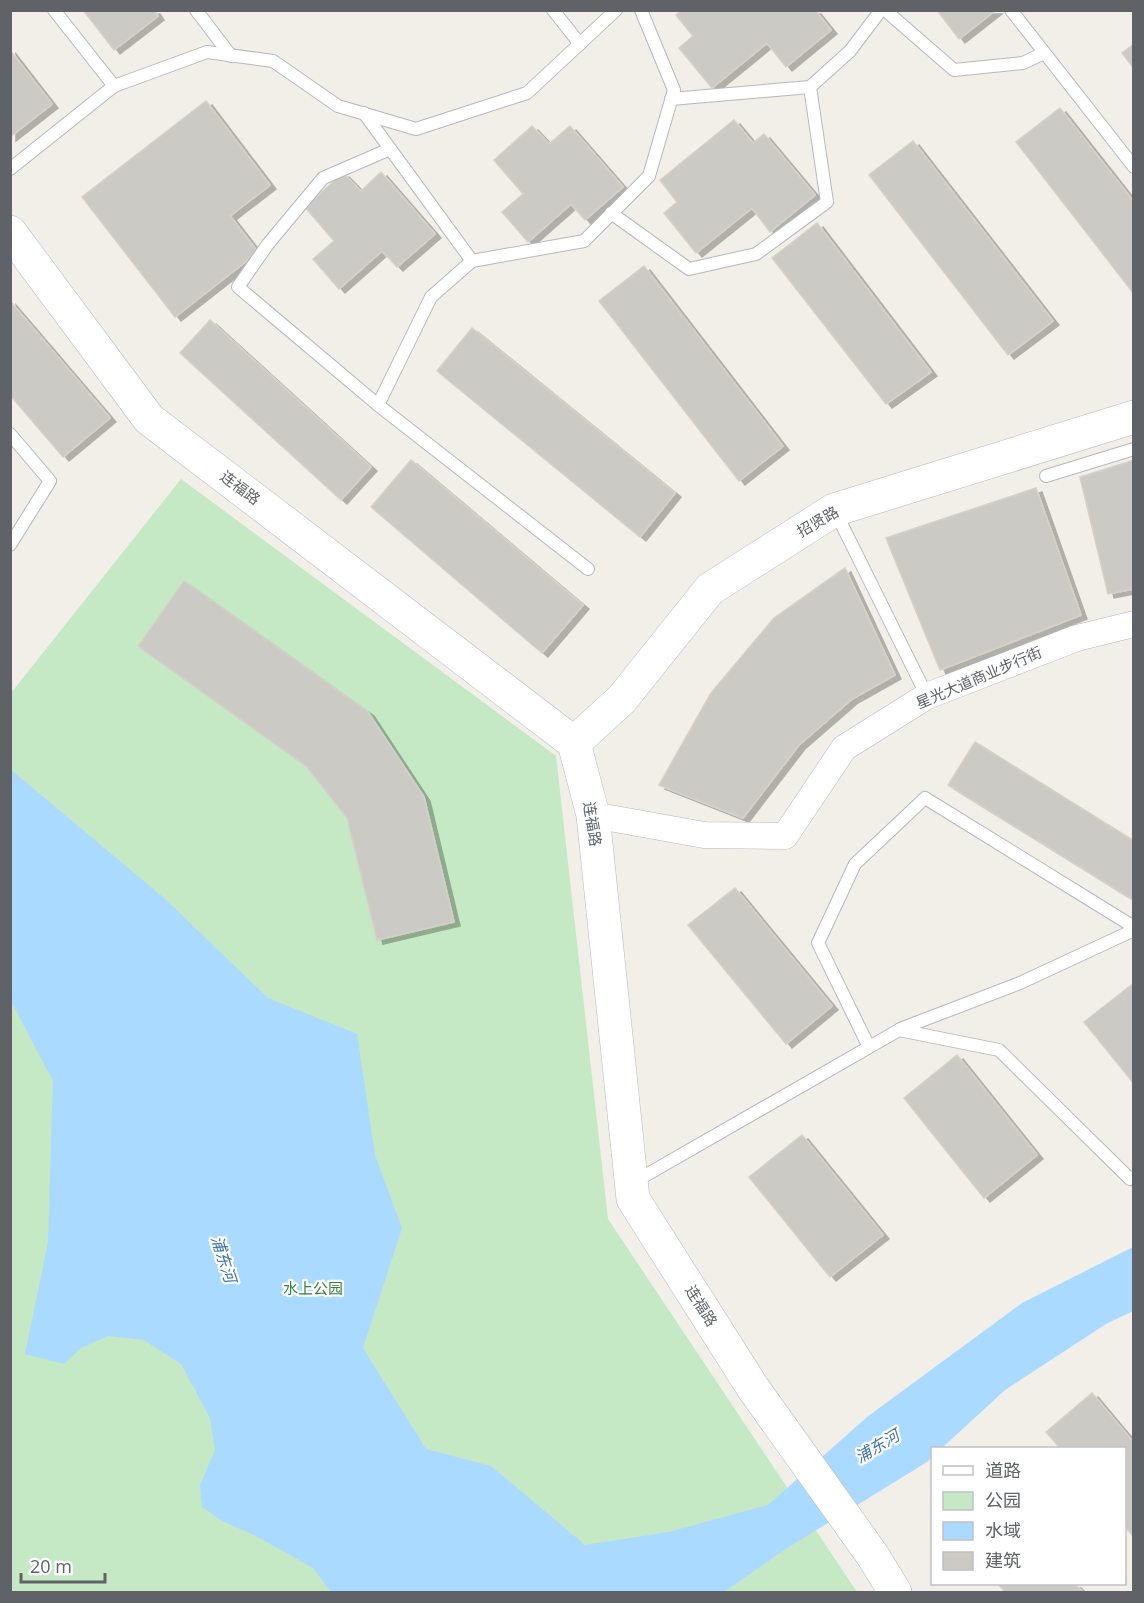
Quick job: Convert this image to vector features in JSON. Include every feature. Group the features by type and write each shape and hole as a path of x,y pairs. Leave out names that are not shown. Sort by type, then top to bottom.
{"street":[{"name":"连福路","path":"10,232 149,419 574,743 593,815 633,1199 753,1388 873,1556 895,1593"},
{"name":"招贤路","path":"574,743 622,699 710,589 834,510 1134,417"},
{"name":"星光大道商业步行街","path":"593,815 704,835 784,836 844,748 927,696 1077,638 1134,624"}],"lane":[{"path":"54,10 114,86"},
{"path":"196,10 231,56"},
{"path":"553,10 580,44"},
{"path":"10,169 114,86 207,52 273,61 338,106 416,129 527,93 616,10"},
{"path":"378,405 431,297 472,261 584,241 649,176 674,90 641,10"},
{"path":"671,99 810,87 850,51 883,10 954,70 1023,63 1044,53"},
{"path":"1011,10 1134,167"},
{"path":"611,213 689,269 756,254 827,202 810,87"},
{"path":"364,113 472,261"},
{"path":"390,149 323,178 268,244 238,287 378,405 588,569"},
{"path":"10,434 50,481 10,545"},
{"path":"1046,476 1134,449"},
{"path":"834,510 927,696"},
{"path":"869,1047 818,943 855,864 925,798 1134,929"},
{"path":"632,1184 899,1030 1020,983 1134,929"},
{"path":"899,1030 999,1050 1130,1179 1134,1177"}],"green space":[{"name":"水上公园","path":"181,479 556,756 608,1219 857,1592 11,1592 11,693"}],"water":[{"name":"浦东河","path":"10,769 164,898 268,998 357,1034 375,1155 402,1228 363,1348 426,1449 491,1466 585,1545 669,1532 768,1505 867,1417 1022,1303 1133,1247 1133,1311 1106,1324 1005,1390 943,1447 931,1447 931,1458 927,1462 784,1550 724,1592 331,1592 313,1568 256,1536 222,1521 202,1507 200,1485 215,1450 210,1418 181,1364 144,1340 108,1336 81,1348 64,1364 25,1354 48,1242 53,1081 11,1001"}],"building":[{"path":"83,10 154,10 158,16 114,50"},
{"path":"682,10 815,10 831,30 786,67 767,43 712,88 679,48 693,36 676,15"},
{"path":"937,10 996,10 959,39"},
{"path":"1134,44 1134,69 1122,53"},
{"path":"10,50 52,104 10,137"},
{"path":"206,101 270,185 230,216 258,252 175,317 82,197"},
{"path":"1060,108 1134,202 1134,294 1016,142"},
{"path":"734,120 753,143 764,134 815,195 770,232 752,208 696,253 664,213 677,202 660,180"},
{"path":"532,126 549,144 570,126 623,187 585,220 571,204 528,242 502,212 523,194 494,160"},
{"path":"913,141 1053,321 1008,355 869,175"},
{"path":"381,172 435,234 397,267 382,251 339,289 313,259 334,241 305,207 343,173 361,191"},
{"path":"817,223 931,372 886,404 772,258"},
{"path":"644,266 783,446 739,481 599,301"},
{"path":"10,301 110,418 63,457 10,395"},
{"path":"210,320 371,467 341,500 180,353"},
{"path":"472,328 675,493 640,537 437,371"},
{"path":"411,460 583,605 542,653 371,507"},
{"path":"1134,460 1134,589 1108,594 1080,477"},
{"path":"1036,488 1081,615 940,670 886,538"},
{"path":"845,568 895,675 852,699 799,745 743,818 659,785 711,693 774,618"},
{"path":"184,581 368,712 424,797 454,922 377,940 347,818 306,766 138,646"},
{"path":"975,742 1134,841 1133,900 948,785"},
{"path":"735,888 832,1006 786,1044 688,925"},
{"path":"1134,983 1134,1084 1084,1022"},
{"path":"957,1055 1037,1155 984,1198 904,1098"},
{"path":"802,1135 883,1235 830,1277 749,1177"},
{"path":"1092,1393 1134,1443 1134,1537 1126,1528 1126,1447 1059,1447 1046,1432"},
{"path":"999,1585 1076,1585 1083,1592 1005,1592"}]}
